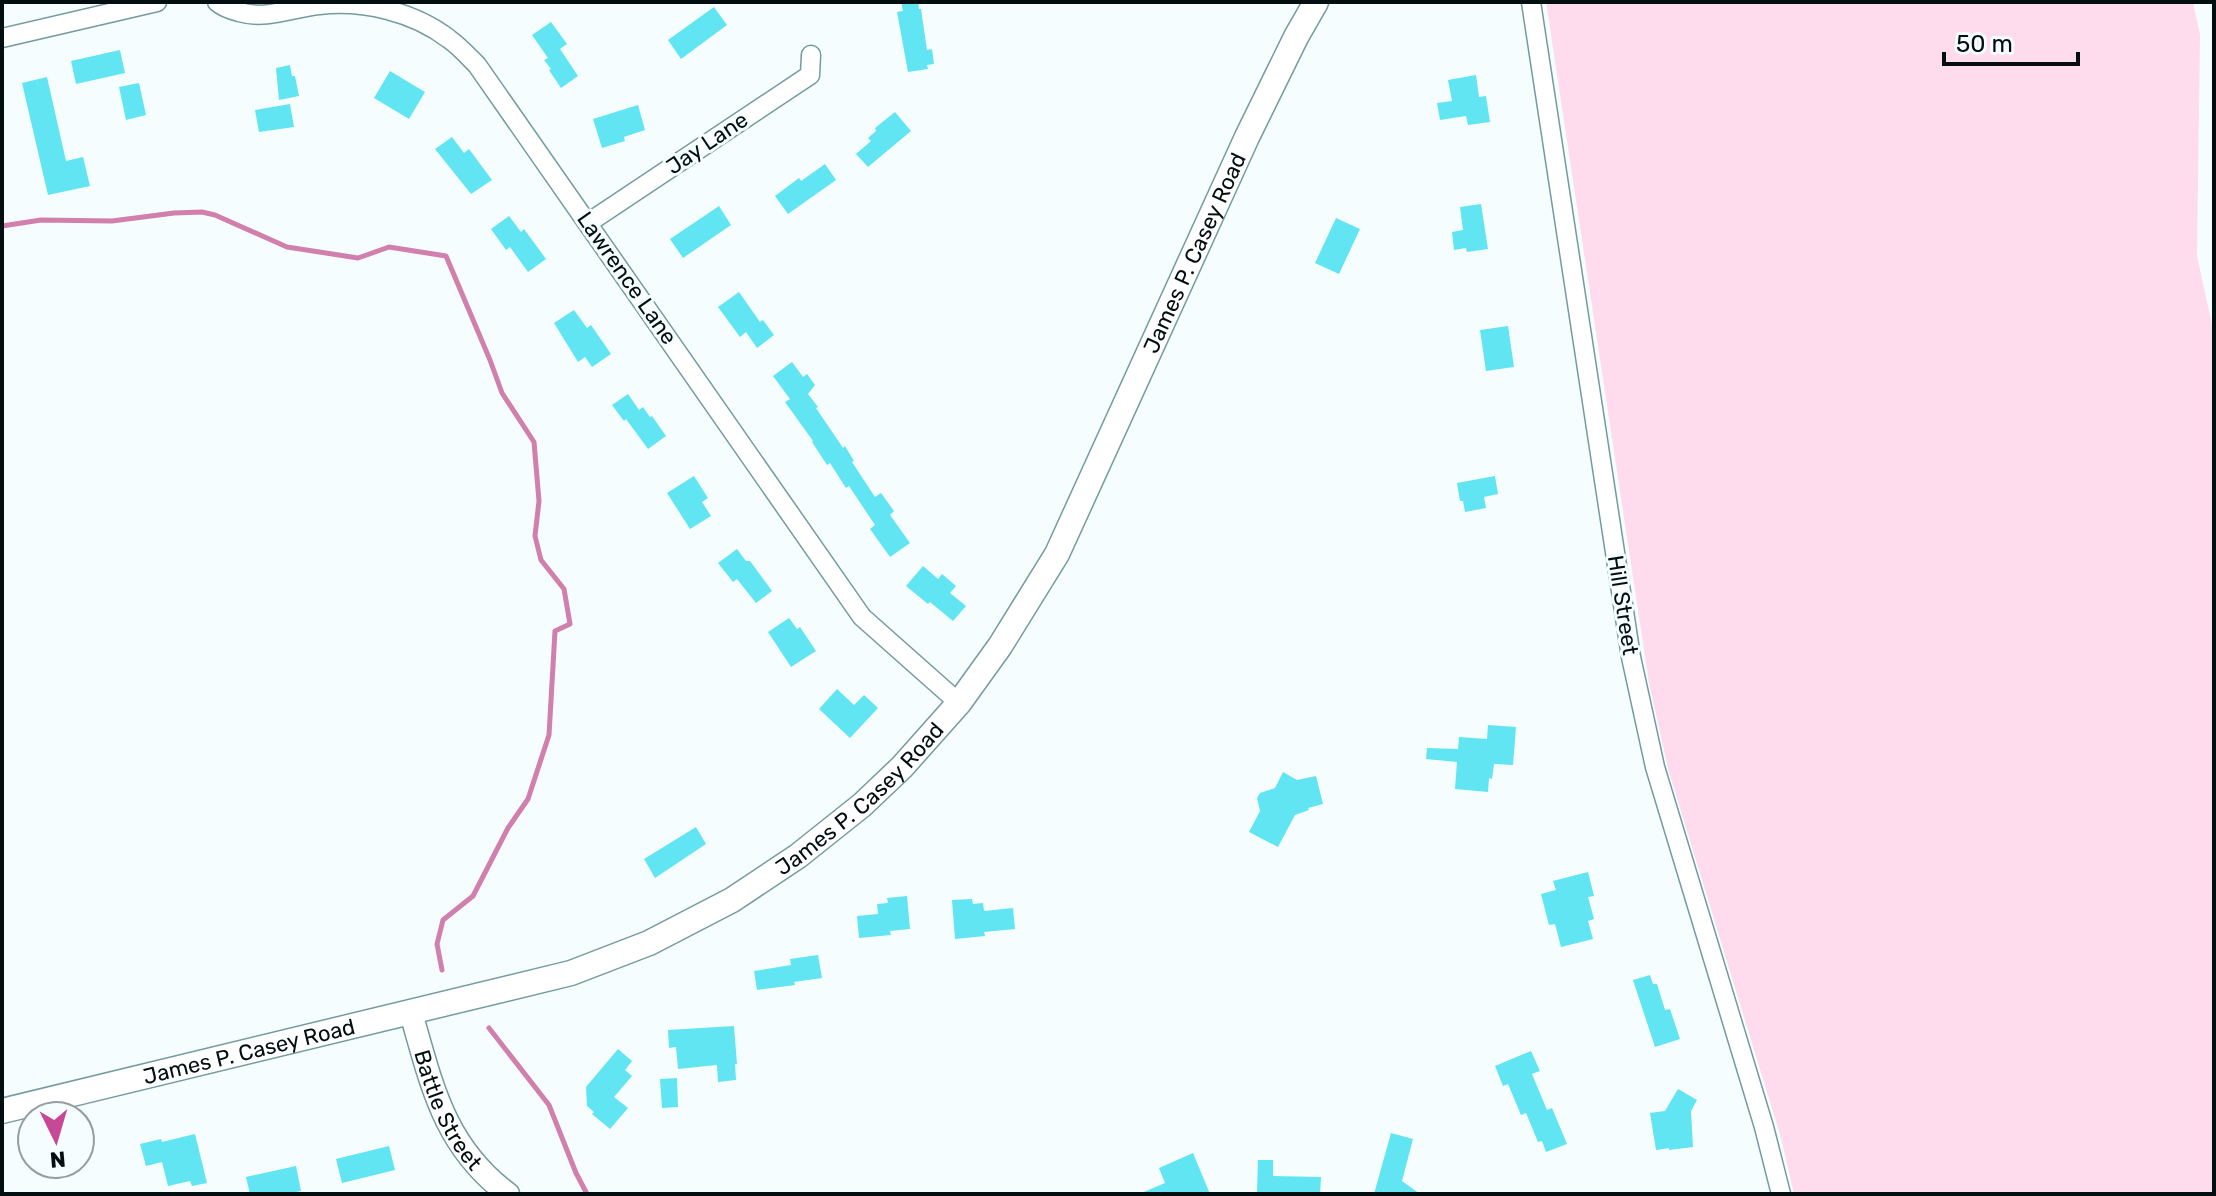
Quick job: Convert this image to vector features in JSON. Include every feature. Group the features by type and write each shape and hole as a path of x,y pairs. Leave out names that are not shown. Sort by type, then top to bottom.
{"main road":[{"name":"James P. Casey Road","path":"2,1111 571,973 649,943 732,900 798,856 862,805 902,767 959,703 1000,646 1057,554 1247,137 1316,2"}],"street":[{"path":"2,38 157,2"},
{"name":"Lawrence Lane","path":"217,2 222,7 254,16 320,5 360,5 398,12 452,40 477,65 862,617 959,703"},
{"name":"Hill Street","path":"1531,2 1631,657 1655,767 1764,1127 1781,1194"},
{"name":"Jay Lane","path":"588,223 810,75 811,55"},
{"name":"Battle Street","path":"411,1013 433,1091 449,1127 475,1164 506,1193"}],"shaded area":[{"path":"1546,2 2193,2 2200,35 2197,256 2214,334 2214,1194 1794,1194 1781,1138 1669,772 1649,683"}],"building":[{"path":"901,2 918,2 921,9 927,50 932,49 934,64 927,65 928,69 908,72 897,12 903,11"},
{"path":"714,7 727,25 681,59 668,40"},
{"path":"551,22 567,44 560,49 578,76 561,88 544,60 548,58 532,35"},
{"path":"120,50 125,73 76,84 71,61"},
{"path":"290,65 299,96 279,100 276,68"},
{"path":"390,71 425,92 409,119 374,98"},
{"path":"1476,75 1479,97 1486,96 1490,122 1468,125 1466,116 1440,120 1437,103 1452,101 1448,80"},
{"path":"47,77 66,161 83,157 90,186 48,195 22,83"},
{"path":"139,83 146,115 126,120 119,87"},
{"path":"290,104 294,127 259,132 255,110"},
{"path":"638,105 645,130 624,137 625,141 602,148 593,119"},
{"path":"895,112 911,131 868,167 856,154 871,141 868,138 876,131 875,128"},
{"path":"452,137 464,153 469,149 492,180 471,194 435,149"},
{"path":"825,164 836,180 788,214 775,196"},
{"path":"1481,204 1488,249 1454,250 1452,232 1463,230 1460,207"},
{"path":"719,206 731,225 683,258 670,239"},
{"path":"509,216 521,232 524,229 546,259 528,272 510,247 506,250 491,229"},
{"path":"1336,218 1360,229 1339,274 1315,263"},
{"path":"739,292 760,322 763,320 774,335 757,348 746,332 740,337 718,307"},
{"path":"574,310 587,328 591,325 611,354 592,367 585,357 578,362 554,323"},
{"path":"1508,326 1514,367 1486,371 1480,330"},
{"path":"792,362 803,377 807,374 815,385 808,394 843,448 845,446 875,497 881,493 894,511 890,515 910,543 890,557 870,529 875,525 849,486 846,488 830,463 827,465 785,402 790,399 773,376"},
{"path":"628,394 639,410 643,407 652,416 666,436 648,449 612,405"},
{"path":"694,476 708,498 702,502 711,516 690,529 667,493"},
{"path":"1495,476 1498,494 1484,497 1486,508 1465,512 1457,483"},
{"path":"737,549 772,591 756,603 737,579 733,582 718,563"},
{"path":"923,566 938,579 942,574 956,586 950,593 966,606 953,621 906,586"},
{"path":"789,618 797,629 800,627 816,651 791,667 768,632"},
{"path":"837,689 854,705 864,695 878,708 850,738 819,709"},
{"path":"1488,725 1516,727 1513,765 1494,764 1488,792 1455,789 1457,762 1426,759 1427,748 1458,749 1459,737 1487,739"},
{"path":"1283,772 1297,780 1316,776 1323,804 1295,815 1278,847 1249,832 1260,811 1257,798 1260,793 1275,788"},
{"path":"696,827 706,844 655,878 644,859"},
{"path":"1588,872 1594,896 1588,897 1594,919 1588,921 1593,939 1561,947 1555,924 1549,925 1541,894 1556,890 1553,881"},
{"path":"907,896 910,929 890,931 891,935 859,938 857,916 878,914 877,904 888,903 887,898"},
{"path":"972,899 973,904 983,903 984,911 1013,908 1015,929 955,939 952,900"},
{"path":"818,955 822,978 757,990 754,971 791,965 790,959"},
{"path":"1650,975 1653,984 1657,984 1665,1010 1670,1009 1680,1039 1655,1047 1633,980"},
{"path":"734,1026 736,1080 718,1082 717,1065 678,1069 676,1047 669,1048 668,1030"},
{"path":"618,1049 632,1061 625,1070 632,1076 614,1097 628,1108 610,1129 587,1106 586,1087"},
{"path":"1531,1051 1540,1071 1532,1074 1547,1110 1552,1108 1567,1144 1546,1152 1542,1141 1538,1142 1526,1113 1521,1115 1508,1084 1503,1086 1495,1066"},
{"path":"677,1078 678,1107 662,1108 660,1079"},
{"path":"1678,1089 1697,1100 1691,1111 1693,1147 1656,1150 1650,1113 1665,1111"},
{"path":"1391,1133 1413,1139 1402,1181 1420,1194 1374,1194"},
{"path":"195,1134 207,1183 192,1186 190,1181 168,1186 162,1162 146,1166 140,1144"},
{"path":"389,1146 395,1170 342,1183 336,1159"},
{"path":"1193,1153 1210,1194 1139,1194 1165,1183 1159,1168"},
{"path":"1258,1160 1273,1160 1273,1176 1321,1177 1320,1194 1257,1194"},
{"path":"296,1166 301,1191 250,1194 246,1177"}],"waterway":[{"path":"2,226 41,220 112,221 202,212 287,247 358,258 389,247 446,256 502,393 534,442 539,501 535,536 541,560 564,589 570,624 555,631 549,735 528,799 508,828 473,896 443,920 437,944 442,970"},
{"path":"489,1028 549,1105 587,1194"}]}
